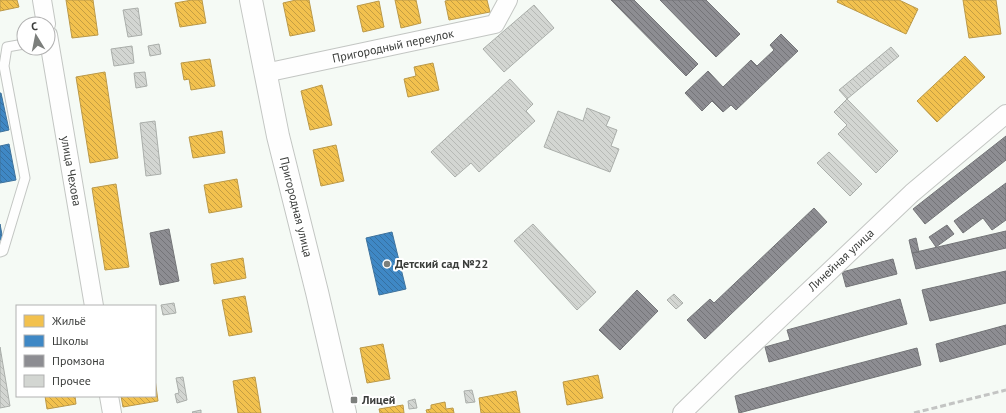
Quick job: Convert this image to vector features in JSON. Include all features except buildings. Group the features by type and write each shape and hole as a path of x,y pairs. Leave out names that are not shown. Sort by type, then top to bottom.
{"main road":[{"name":"Пригородная улица","path":"251,0 278,136 317,292 345,413"}],"street":[{"name":"улица Чехова","path":"42,0 45,16"},
{"name":"Пригородный переулок","path":"265,73 495,24 508,0"},
{"name":"улица Чехова","path":"52,56 94,305"},
{"name":"Линейная улица","path":"682,413 912,193 1006,114"},
{"path":"109,397 112,413"}],"lane":[{"path":"0,252 3,252 25,178 2,67 7,47 16,45"}],"railway":[{"path":"914,413 1006,390"}],"place":[{"name":"Детский сад №22","path":"387,264"},
{"name":"Лицей","path":"354,400"}]}
